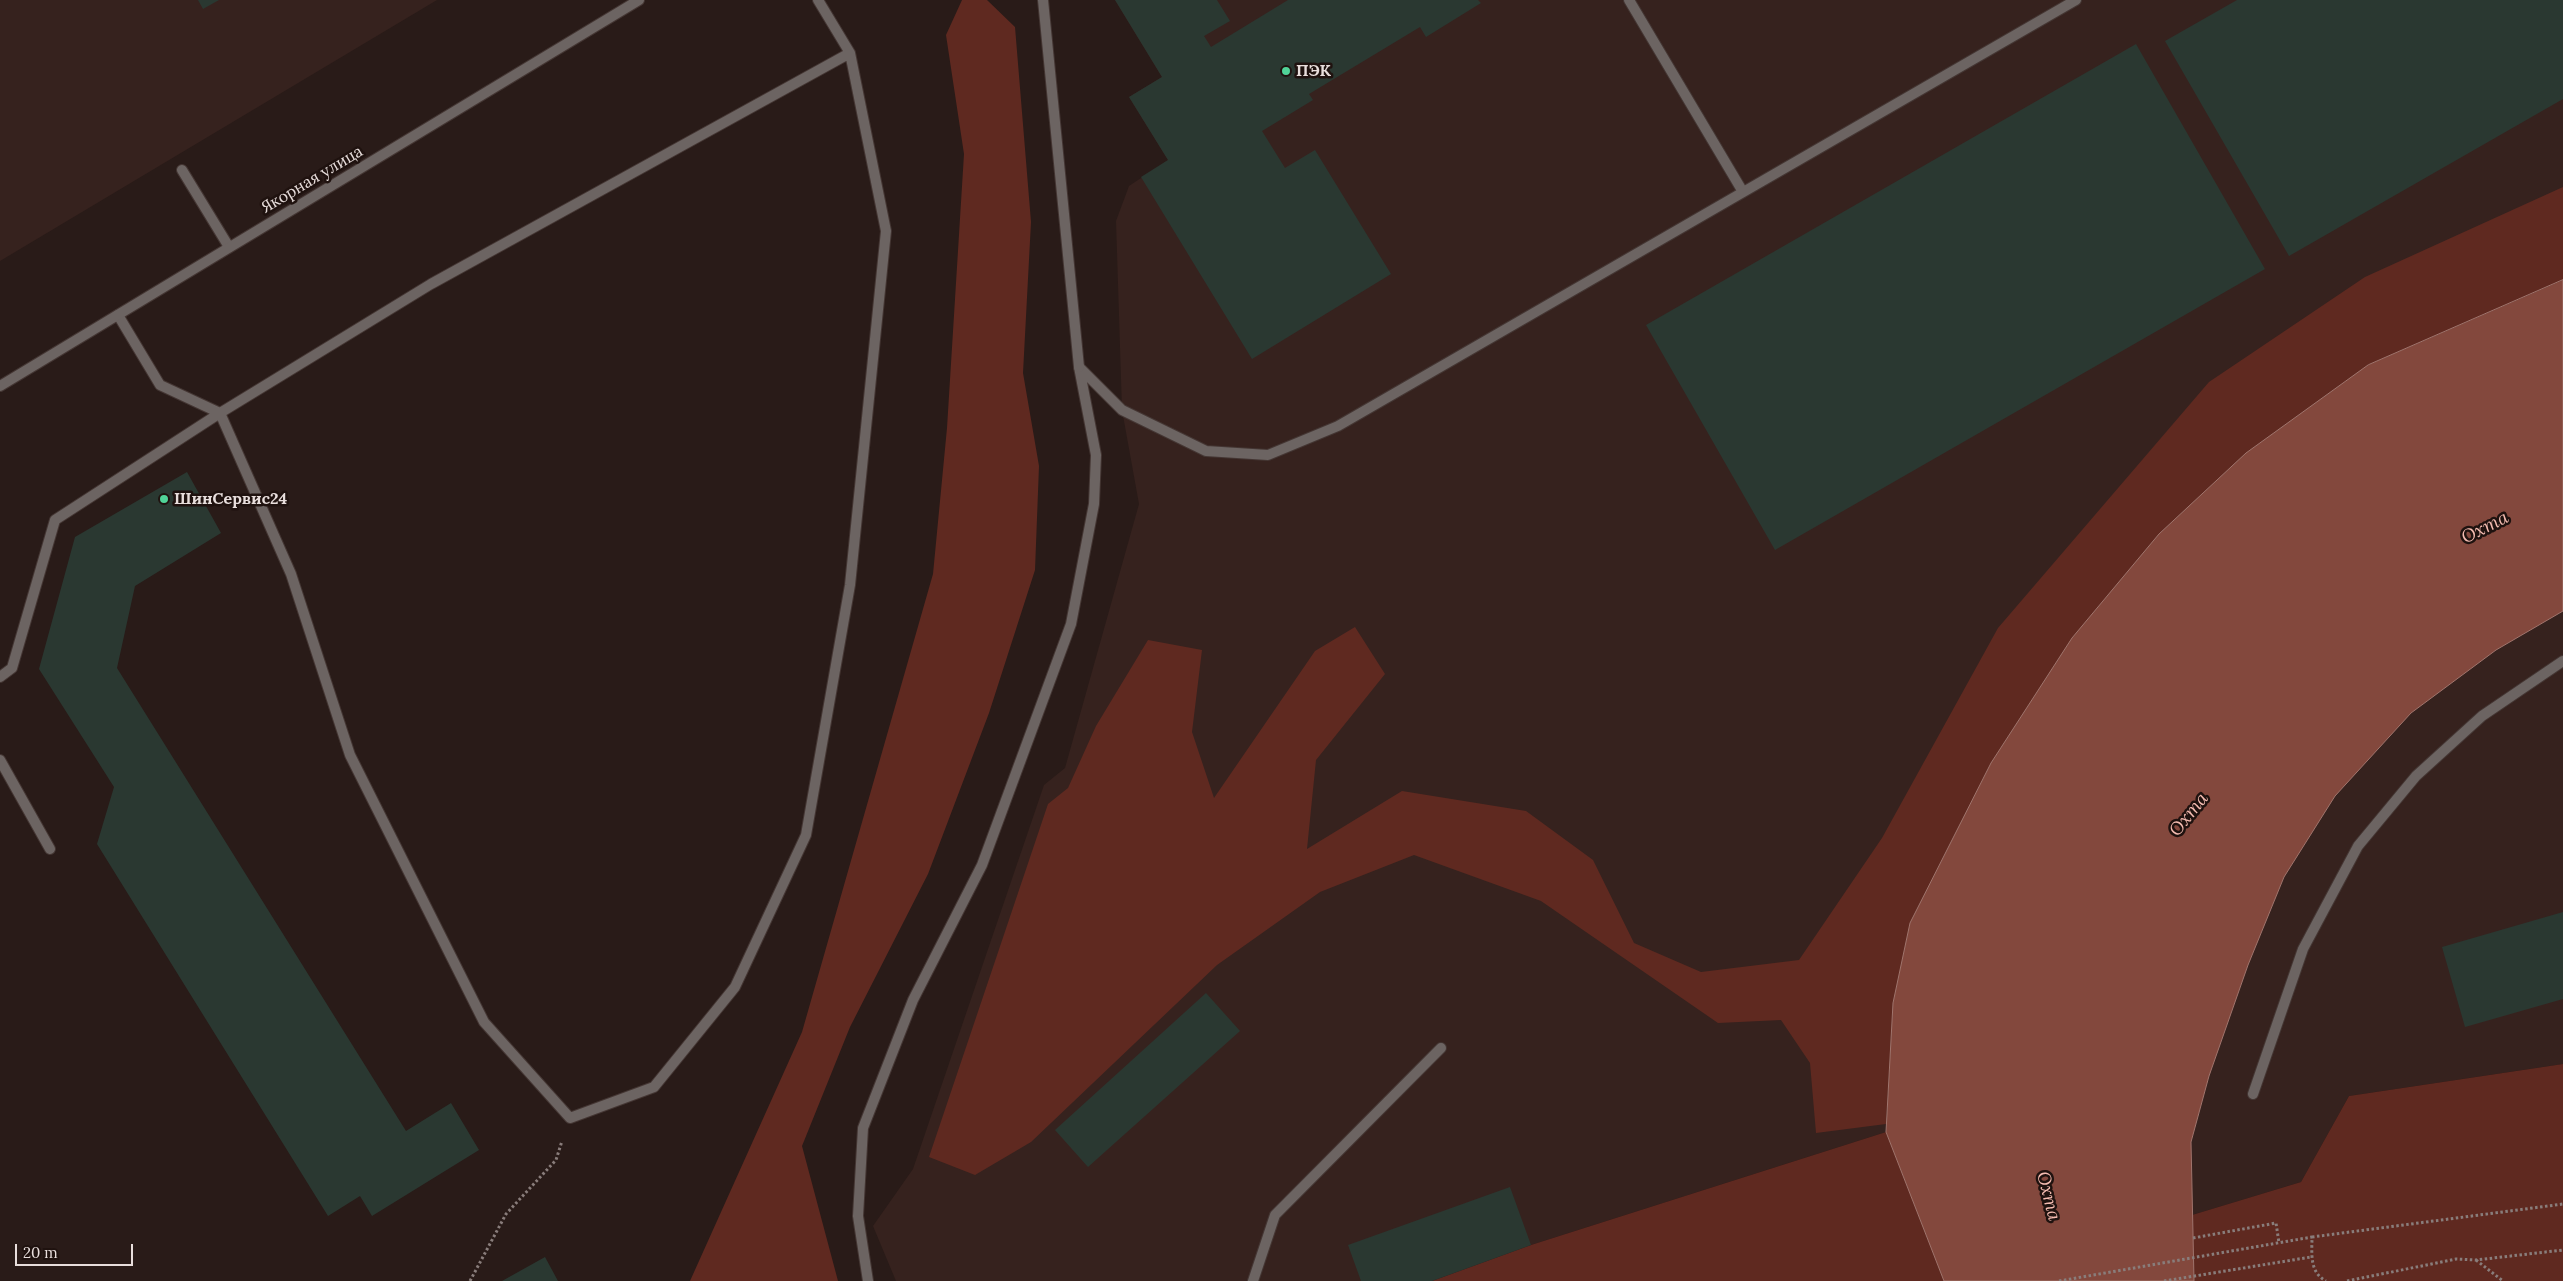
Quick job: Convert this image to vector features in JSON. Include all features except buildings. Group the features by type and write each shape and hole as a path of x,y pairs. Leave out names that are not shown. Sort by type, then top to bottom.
{"street":[{"name":"Якорная улица","path":"0,386 639,0"},
{"path":"118,315 160,385 220,412 291,574 350,755 484,1022 570,1118 654,1086 735,986 806,835 850,586 886,231 850,53 818,0"},
{"path":"868,1281 858,1216 862,1128 913,1000 982,865 1071,624 1094,504 1096,455 1080,367 1043,0"},
{"path":"1629,0 1743,192"},
{"path":"1080,367 1122,410 1206,451 1268,455 1338,426 2076,0"},
{"path":"0,677 12,668 55,520 220,412 431,284 850,53"},
{"path":"182,170 229,247"},
{"path":"2253,1094 2302,949 2358,846 2416,776 2482,716 2563,662"},
{"path":"0,760 50,848"},
{"path":"1253,1281 1275,1215 1440,1048"}],"path":[{"path":"470,1281 506,1214 556,1160 570,1118"},
{"path":"2059,1281 2312,1237 2563,1204"},
{"path":"2193,1238 2276,1223 2279,1243"},
{"path":"2312,1237 2310,1257 2317,1275 2326,1281"},
{"path":"2347,1281 2456,1259 2476,1260 2563,1250"},
{"path":"2164,1281 2310,1257"},
{"path":"2476,1260 2503,1281"}],"shaded area":[{"path":"0,0 437,0 0,261"},
{"path":"962,0 987,0 1015,27 1031,222 1023,373 1039,466 1035,570 989,713 928,874 850,1027 802,1146 838,1281 690,1281 802,1032 933,574 947,428 964,154 946,35"},
{"path":"1115,0 2563,0 2563,280 2368,365 1893,1003 1886,1132 1531,1245 1432,1281 896,1281 873,1226 913,1169 1044,785 1065,768 1139,504 1122,410 1116,221 1129,186 1168,160 1129,97 1162,77"},
{"path":"2563,187 2563,280 2368,365 2246,453 2159,534 2072,638 1991,763 1910,923 1893,1003 1886,1124 1816,1133 1810,1063 1781,1020 1718,1023 1541,901 1414,855 1320,892 1217,965 1031,1142 975,1175 929,1157 1048,804 1068,788 1096,726 1148,640 1202,650 1192,732 1214,798 1315,651 1355,627 1385,674 1316,760 1307,849 1402,791 1526,811 1593,860 1634,943 1701,972 1799,960 1882,838 1998,628 2209,382 2365,277"},
{"path":"2563,611 2563,1064 2349,1096 2301,1182 2192,1215 2191,1142 2209,1076 2248,965 2284,877 2335,796 2411,713 2496,650"},
{"path":"2563,1064 2563,1281 2194,1281 2192,1215 2301,1182 2349,1096"},
{"path":"1886,1132 1944,1281 1432,1281 1531,1245"}],"water":[{"name":"Охта","path":"2563,280 2563,611 2496,650 2411,713 2335,796 2284,877 2248,965 2209,1076 2191,1142 2194,1281 1944,1281 1886,1132 1893,1003 1910,923 1991,763 2072,638 2159,534 2246,453 2368,365"}],"place":[{"name":"ПЭК","path":"1286,71"},
{"name":"ШинCервис24","path":"164,499"}]}
